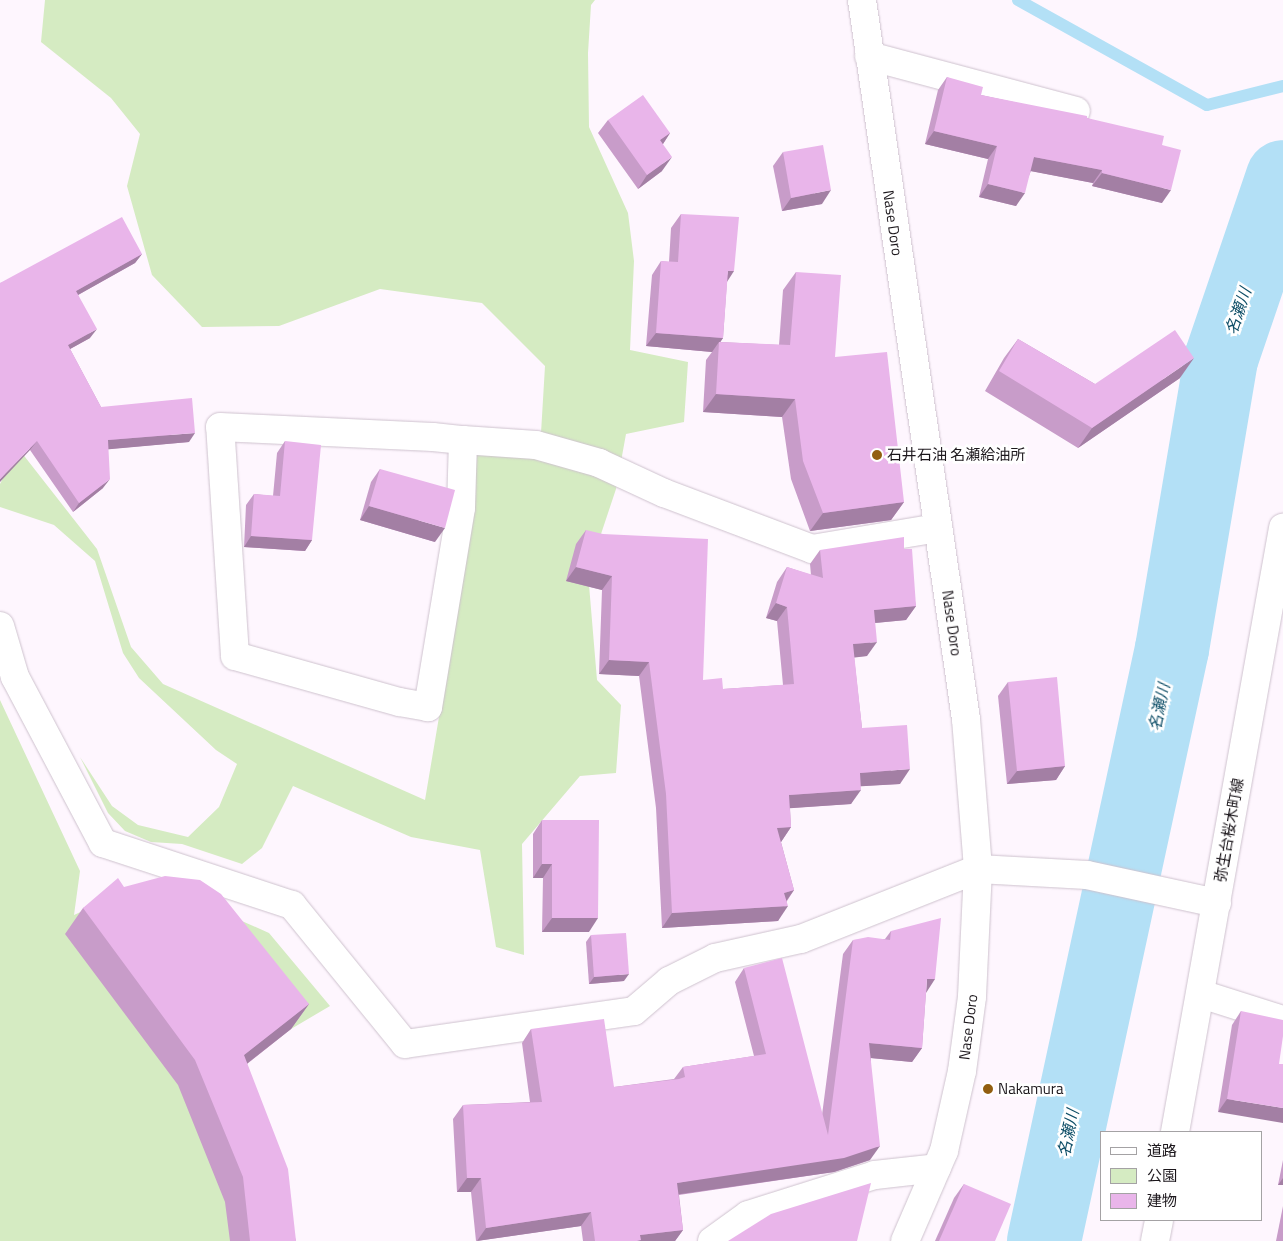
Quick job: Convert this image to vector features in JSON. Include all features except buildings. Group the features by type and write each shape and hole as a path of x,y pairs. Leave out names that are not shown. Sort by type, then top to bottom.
{"street":[{"name":"Nase Doro","path":"862,0 966,719 978,869 972,997 962,1071 937,1168 905,1241"},
{"path":"869,56 1076,111"},
{"path":"464,440 460,508 428,707 399,702 234,656 220,427 464,440 536,446 599,463 664,493 812,550 938,528"},
{"name":"弥生台桜木町線","path":"1175,1131 1283,528"},
{"path":"0,626 15,677 102,843 292,905 404,1044 634,1011 669,982 715,958 801,939 978,869 1087,875 1144,885 1217,903"},
{"path":"1201,994 1283,1020"},
{"path":"712,1241 748,1215 875,1175 937,1168"},
{"path":"1155,1241 1159,1221"}],"green space":[{"path":"45,0 595,0 591,5 588,53 589,127 628,213 634,261 630,350 688,362 684,422 626,434 616,489 588,573 597,680 621,705 616,773 580,776 522,844 524,955 496,947 480,850 411,837 293,786 262,848 242,864 182,844 151,842 125,831 108,813 80,757 112,806 138,825 188,837 219,807 237,764 216,750 139,678 123,653 95,561 54,525 0,507 0,484 18,448 97,549 131,647 163,684 425,800 470,533 477,454 541,433 545,366 482,303 380,289 279,326 202,327 152,275 127,186 140,134 111,98 41,42"},
{"path":"0,700 80,871 74,915 100,903 226,914 269,933 330,1006 291,1029 226,1080 275,1241 0,1241"}],"waterway":[{"path":"1018,0 1207,105 1283,86"},
{"name":"名瀬川","path":"1044,1241 1172,649 1221,359 1283,177"}],"place":[{"name":"石井石油 名瀬給油所","path":"877,455"},
{"name":"Nakamura","path":"988,1089"}]}
